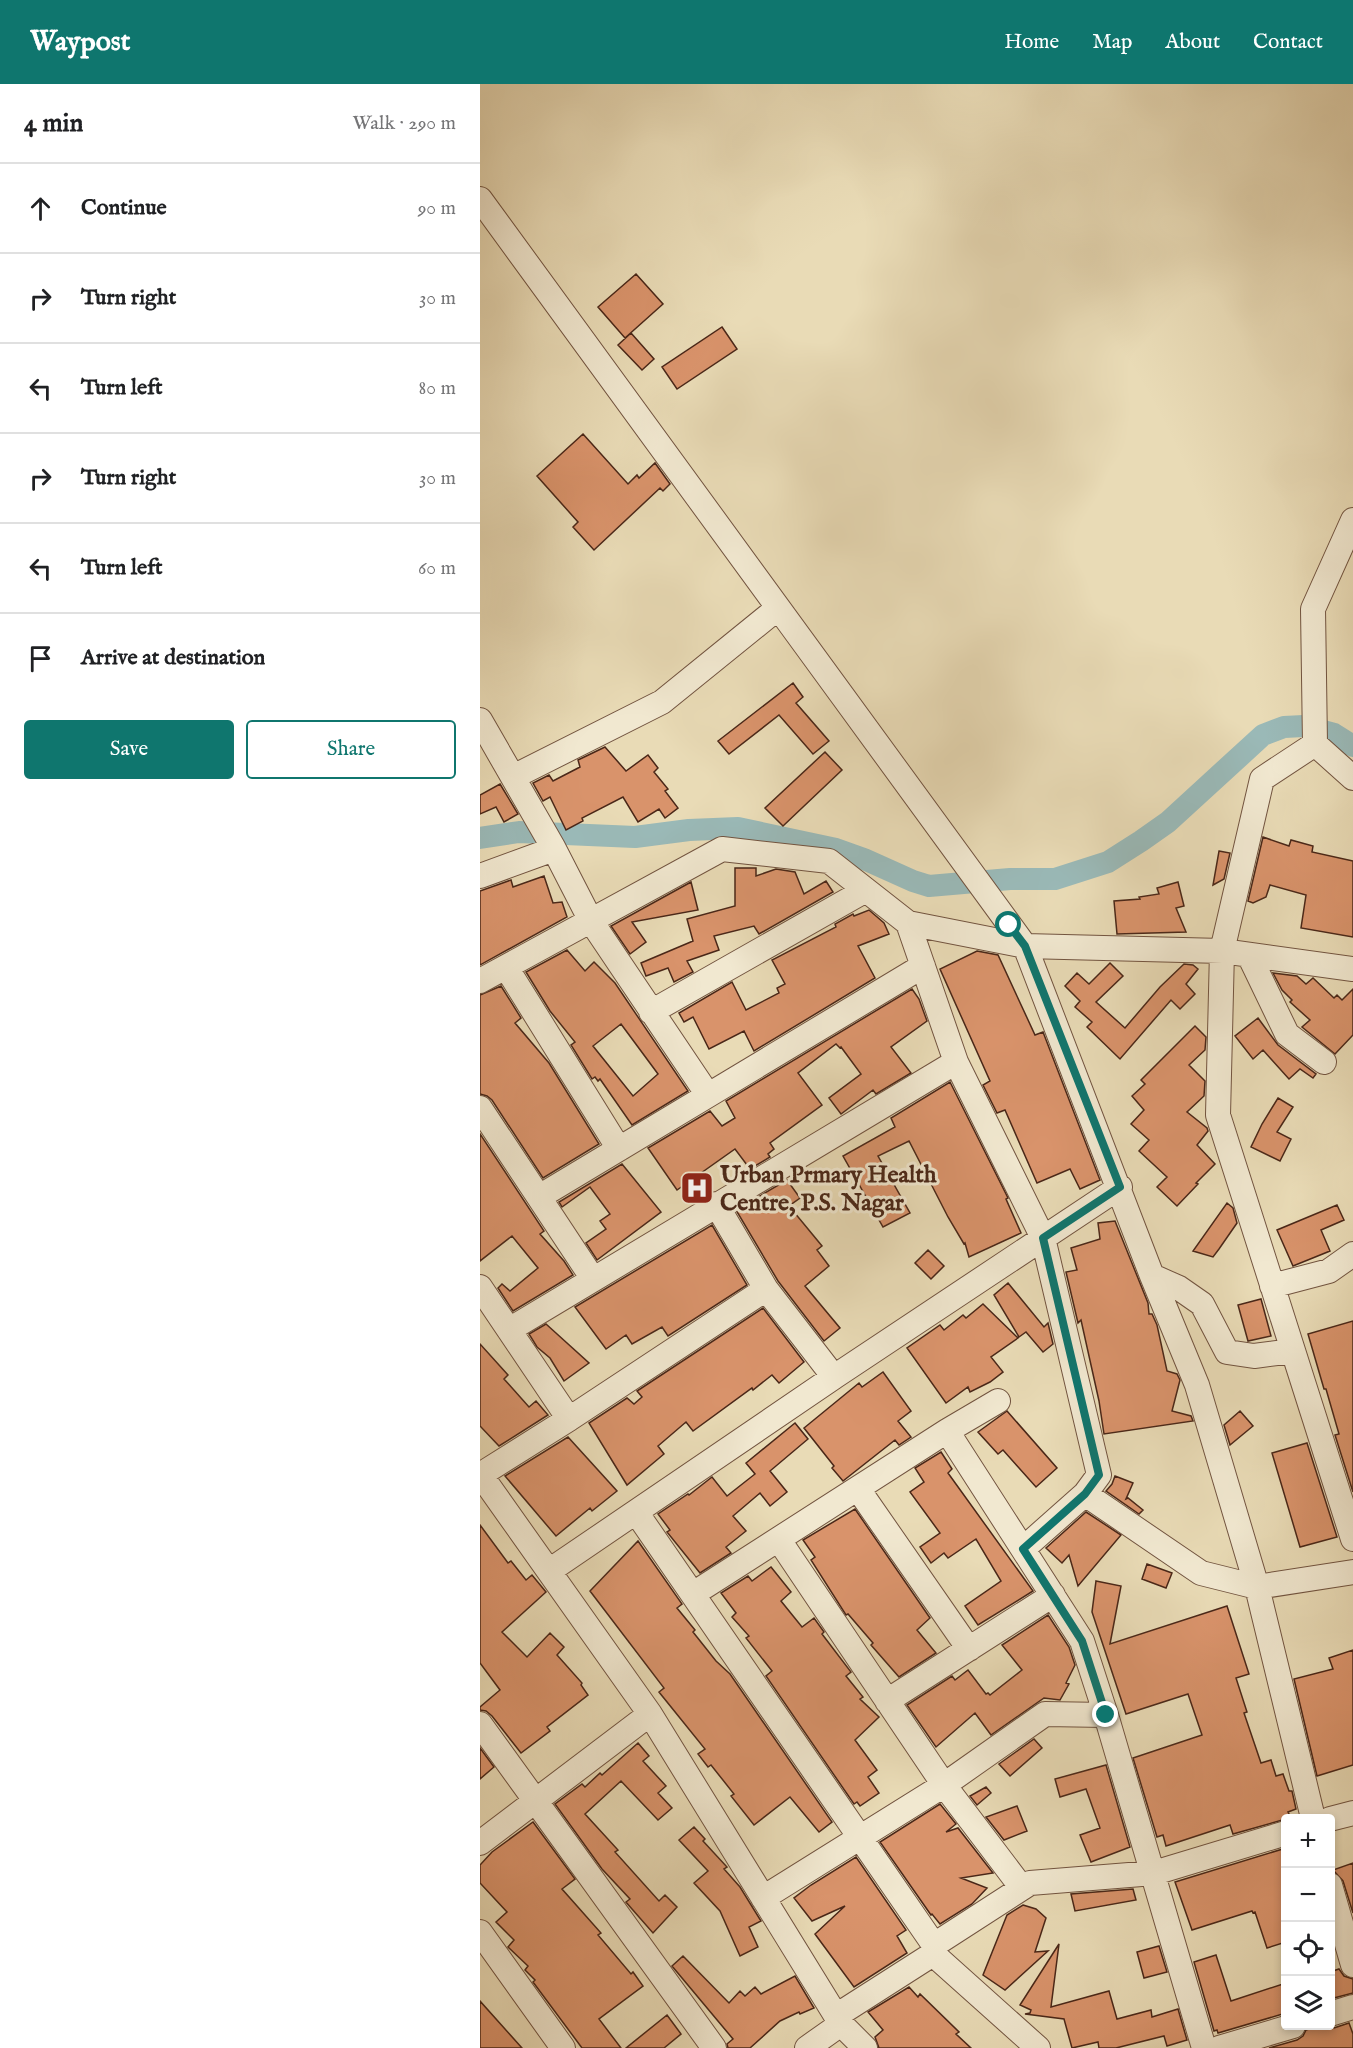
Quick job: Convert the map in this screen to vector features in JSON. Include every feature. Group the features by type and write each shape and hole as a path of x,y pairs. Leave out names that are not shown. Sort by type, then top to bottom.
{"street":[{"path":"480,199 1025,946 1120,1187 1152,1276 1197,1384 1257,1587 1312,1814"},
{"path":"1353,520 1313,609 1315,743 1353,778"},
{"path":"516,781 662,702 778,608"},
{"path":"480,720 516,781 591,921 708,1095"},
{"path":"1315,743 1262,778 1222,951 1218,1115 1353,1539"},
{"path":"480,876 553,848"},
{"path":"480,981 722,849 829,861 908,923 1025,946 1222,951 1353,969"},
{"path":"651,1012 866,890"},
{"path":"908,923 956,1062 1043,1238 1099,1475 1085,1494 1023,1549"},
{"path":"1249,954 1287,1034 1324,1062"},
{"path":"539,1197 923,966"},
{"path":"506,967 619,1149"},
{"path":"508,1330 956,1062"},
{"path":"480,1108 593,1279"},
{"path":"549,1571 834,1377 1120,1187"},
{"path":"716,1204 766,1289 834,1377"},
{"path":"1272,1286 1329,1271 1353,1254"},
{"path":"1152,1276 1179,1288 1202,1304 1227,1352 1254,1356 1293,1351"},
{"path":"480,1287 569,1419"},
{"path":"766,1289 569,1419 480,1474 650,1714 839,2020 865,2048"},
{"path":"693,1594 947,1431 998,1401"},
{"path":"947,1431 1082,1641 1204,2048"},
{"path":"858,1489 969,1649"},
{"path":"1085,1494 1201,1572 1257,1587 1353,1572"},
{"path":"636,1512 860,1837 934,1950 1038,2048"},
{"path":"779,1540 944,1785 1022,1888"},
{"path":"887,1701 1053,1595"},
{"path":"480,1843 650,1714"},
{"path":"763,1898 944,1785 1045,1714 1106,1715"},
{"path":"480,1724 714,2048"},
{"path":"1335,1818 1353,1813"},
{"path":"807,2048 839,2020 1030,1883 1152,1872 1281,1834"},
{"path":"1335,1902 1353,1965"},
{"path":"480,1932 563,2048"},
{"path":"1335,2012 1353,2007"},
{"path":"1219,2048 1281,2029"}],"building":[{"path":"636,274 663,304 625,338 598,307"},
{"path":"722,327 737,349 677,389 662,367"},
{"path":"631,333 654,359 642,370 618,345"},
{"path":"583,434 628,484 637,475 639,478 655,463 670,484 663,491 660,488 594,550 573,527 578,522 537,476"},
{"path":"793,683 803,697 796,703 829,741 813,754 779,715 729,754 718,741"},
{"path":"605,747 626,771 648,755 658,768 654,772 668,789 665,791 678,808 665,818 659,809 638,822 623,797 582,818 583,821 566,830 550,797 543,801 533,783 549,775 553,781 580,767 578,760"},
{"path":"825,752 842,770 783,826 765,808"},
{"path":"500,784 518,814 504,822 496,807 480,814 480,795"},
{"path":"1263,837 1289,846 1291,840 1313,846 1312,852 1353,861 1353,937 1301,928 1306,895 1270,885 1266,897 1253,903 1248,901"},
{"path":"1219,851 1230,853 1224,879 1213,885"},
{"path":"735,868 756,868 756,876 776,869 795,872 804,894 826,881 833,892 759,934 754,926 714,936 719,950 687,961 693,972 674,982 668,968 646,976 641,963 693,941 687,919 735,906"},
{"path":"544,876 553,903 562,902 567,917 480,965 480,891 511,880 513,887"},
{"path":"691,882 698,910 632,922 646,942 630,954 611,926"},
{"path":"1178,882 1184,906 1176,908 1186,932 1117,934 1114,901 1140,899 1139,897 1159,894 1157,888"},
{"path":"869,910 884,923 889,934 858,946 875,978 754,1051 744,1031 709,1049 693,1017 684,1022 679,1013 732,982 746,1010 779,993 777,988 785,984 772,960 836,927 835,924 853,914 854,916"},
{"path":"567,950 585,971 594,962 615,983 688,1091 632,1125 600,1079 598,1081 595,1077 592,1079 571,1045 575,1042 550,1011 526,972","holes":["621,1024 658,1074 633,1096 593,1046"]},
{"path":"977,951 998,955 1035,1035 1043,1032 1100,1180 1080,1189 1070,1169 1037,1183 1005,1110 997,1113 983,1085 990,1081 940,969"},
{"path":"1110,963 1123,976 1096,1002 1125,1028 1160,987 1184,964 1193,965 1198,969 1186,984 1195,994 1180,1009 1171,1000 1120,1059 1087,1027 1092,1022 1075,1007 1080,1001 1065,986 1077,973 1089,984"},
{"path":"1273,973 1297,976 1306,984 1313,978 1334,998 1337,995 1342,1000 1353,989 1353,1035 1335,1054 1302,1027 1310,1020 1290,1002 1292,1000 1282,990"},
{"path":"501,986 521,1018 515,1023 549,1063 599,1144 543,1178 492,1100 480,1094 480,995"},
{"path":"912,989 919,999 927,1021 891,1047 911,1073 876,1094 873,1090 841,1114 829,1098 861,1074 841,1047 836,1044 798,1073 822,1105 770,1143 774,1149 768,1154 770,1157 750,1169 735,1149 677,1190 648,1148 710,1111 722,1126 735,1118 726,1101"},
{"path":"1258,1018 1278,1045 1316,1074 1313,1078 1300,1069 1289,1079 1263,1050 1253,1059 1235,1036"},
{"path":"1195,1026 1206,1037 1205,1050 1189,1065 1205,1081 1204,1096 1187,1112 1207,1128 1208,1131 1197,1145 1215,1164 1177,1206 1157,1187 1167,1177 1139,1151 1149,1140 1131,1124 1144,1110 1132,1096 1145,1084 1141,1080"},
{"path":"950,1082 1008,1198 1006,1199 1021,1233 969,1257 965,1243 948,1217 909,1141 878,1156 910,1213 883,1227 843,1156 895,1127 891,1118"},
{"path":"1278,1098 1293,1107 1277,1132 1291,1139 1280,1161 1251,1147"},
{"path":"480,1134 544,1231 540,1234 573,1275 513,1311 498,1288 502,1284 510,1291 538,1268 512,1236 480,1261"},
{"path":"622,1164 661,1212 597,1260 586,1243 606,1229 600,1221 610,1214 590,1187 562,1207 559,1202"},
{"path":"787,1180 800,1198 789,1206 822,1246 817,1250 829,1266 805,1286 840,1328 824,1341 778,1281 736,1210"},
{"path":"1227,1203 1233,1208 1237,1223 1219,1249 1213,1257 1193,1251"},
{"path":"1337,1205 1344,1220 1321,1230 1330,1251 1293,1266 1277,1230"},
{"path":"1115,1221 1148,1303 1149,1314 1152,1314 1157,1325 1167,1371 1177,1374 1180,1380 1172,1411 1191,1416 1193,1421 1104,1434 1081,1320 1078,1323 1066,1272 1077,1270 1071,1248 1100,1239 1098,1223"},
{"path":"712,1225 747,1285 668,1336 662,1327 632,1344 626,1335 606,1349 575,1307"},
{"path":"928,1250 944,1266 931,1279 915,1263"},
{"path":"1008,1283 1044,1327 1048,1323 1053,1344 1043,1352 1026,1332 1019,1337 994,1295"},
{"path":"1261,1299 1271,1336 1248,1341 1238,1305"},
{"path":"983,1304 1018,1338 991,1357 1003,1372 990,1382 970,1392 968,1387 946,1403 907,1348 940,1325 944,1330 963,1315 966,1318"},
{"path":"763,1308 804,1362 779,1383 772,1375 693,1431 686,1422 658,1446 664,1454 627,1485 589,1423 627,1398 634,1404 642,1397 637,1391"},
{"path":"1353,1321 1353,1492 1335,1435 1339,1434 1308,1334"},
{"path":"546,1324 589,1363 564,1381 550,1358 537,1347 529,1334"},
{"path":"480,1344 508,1375 504,1379 529,1407 536,1401 548,1415 499,1446 480,1426"},
{"path":"883,1372 911,1411 898,1421 911,1437 899,1445 895,1440 843,1481 804,1428 859,1383 862,1387"},
{"path":"1007,1411 1057,1468 1036,1487 1003,1450 998,1454 978,1432"},
{"path":"1240,1411 1253,1426 1230,1445 1224,1425"},
{"path":"795,1423 808,1439 770,1471 787,1492 770,1506 760,1493 733,1516 746,1531 726,1547 731,1553 700,1573 667,1532 670,1530 658,1514 689,1495 712,1477 727,1496 755,1474 746,1463"},
{"path":"568,1437 617,1491 592,1511 590,1508 556,1536 505,1476"},
{"path":"1307,1443 1337,1537 1300,1547 1272,1453"},
{"path":"941,1452 952,1469 948,1473 1033,1591 978,1625 965,1606 1001,1581 976,1539 948,1558 944,1553 931,1563 920,1547 940,1533 910,1492 924,1482 915,1468"},
{"path":"1115,1476 1133,1483 1126,1499 1128,1498 1143,1510 1139,1514 1106,1491"},
{"path":"855,1509 930,1618 917,1630 936,1653 899,1677 871,1645 873,1643 848,1614 846,1615 811,1560 815,1557 803,1540"},
{"path":"1086,1512 1121,1535 1078,1586 1069,1555 1062,1563 1046,1548"},
{"path":"480,1525 508,1563 511,1561 526,1580 532,1575 546,1592 502,1632 527,1657 550,1633 564,1647 557,1655 582,1683 588,1695 547,1727 550,1731 521,1753 492,1716 480,1710 480,1707 500,1690 480,1663"},
{"path":"638,1541 682,1604 677,1608 695,1630 693,1632 716,1661 730,1674 832,1822 819,1832 790,1797 754,1825 731,1796 734,1794 711,1765 708,1767 698,1754 705,1749 659,1692 664,1688 590,1591"},
{"path":"1147,1564 1172,1573 1166,1588 1142,1579"},
{"path":"771,1567 791,1592 781,1601 802,1627 814,1618 824,1632 822,1634 851,1672 846,1676 863,1697 860,1699 879,1717 855,1740 877,1770 868,1777 879,1793 860,1806 857,1802 854,1804 766,1676 772,1671 746,1638 749,1636 732,1617 736,1613 721,1593 748,1576 752,1581"},
{"path":"1096,1581 1121,1586 1110,1644 1227,1606 1249,1674 1236,1678 1247,1712 1244,1713 1261,1763 1271,1760 1276,1776 1283,1774 1289,1791 1292,1791 1296,1809 1288,1812 1289,1814 1281,1814 1281,1820 1233,1834 1230,1825 1166,1846 1163,1835 1157,1837 1133,1758 1202,1735 1188,1694 1126,1714 1092,1612"},
{"path":"1048,1615 1069,1647 1075,1665 1066,1683 1069,1684 1060,1700 1044,1698 991,1735 975,1713 936,1747 907,1705 952,1676 955,1680 968,1670 986,1694 990,1695 1022,1670 1002,1645"},
{"path":"1353,1650 1353,1765 1317,1776 1294,1679 1333,1669 1329,1658"},
{"path":"1034,1739 1042,1748 1010,1776 999,1764"},
{"path":"638,1743 649,1756 643,1761 666,1786 658,1793 672,1808 658,1820 621,1781 585,1814 618,1850 615,1852 659,1901 665,1895 677,1907 653,1933 626,1902 630,1899 602,1869 555,1804 582,1784 585,1787 600,1773 602,1775"},
{"path":"480,1748 494,1767 480,1779"},
{"path":"1106,1765 1130,1847 1091,1862 1080,1835 1100,1828 1086,1789 1060,1797 1055,1779"},
{"path":"986,1787 991,1793 977,1805 970,1796"},
{"path":"940,1804 956,1824 946,1832 958,1828 993,1873 961,1878 987,1888 972,1904 940,1924 931,1915 880,1842"},
{"path":"1017,1806 1027,1831 1004,1840 986,1817"},
{"path":"533,1822 575,1879 562,1889 601,1933 598,1935 643,1986 599,2019 621,2048 582,2048 533,1982 535,1980 525,1970 528,1966 508,1947 514,1940 496,1922 507,1912 480,1883 480,1865 492,1852"},
{"path":"694,1827 705,1839 703,1841 727,1867 724,1869 740,1887 761,1921 749,1927 758,1947 740,1956 720,1911 694,1883 708,1871 679,1840"},
{"path":"1281,1850 1281,1944 1267,1948 1255,1912 1252,1911 1192,1930 1175,1882"},
{"path":"856,1857 906,1930 897,1936 907,1953 854,1987 815,1934 845,1906 812,1921 794,1898"},
{"path":"1353,1863 1353,1913 1343,1881 1335,1869"},
{"path":"1133,1889 1136,1900 1075,1911 1071,1894"},
{"path":"1023,1905 1036,1909 1046,1918 1035,1952 1048,1951 1005,1990 983,1975 1007,1915"},
{"path":"1059,1944 1051,2007 1109,1991 1117,2019 1151,2010 1152,2017 1178,2009 1187,2040 1167,2046 1164,2036 1116,2048 1099,2048 1098,2042 1072,2048 1064,2019 1025,2014 1030,2013 1031,2010 1020,2005"},
{"path":"1159,1946 1167,1972 1144,1978 1137,1952"},
{"path":"1216,1955 1231,2001 1281,1985 1281,2014 1218,2033 1217,2030 1214,2031 1194,1962"},
{"path":"683,1956 729,2003 740,1991 745,1996 755,1987 761,1994 795,1976 814,2008 780,2021 750,2048 728,2048 727,2044 733,2039 672,1966"},
{"path":"1339,1969 1344,1976 1353,1979 1353,1993 1335,1998 1335,1970"},
{"path":"909,1987 918,1997 920,1994 959,2032 956,2034 971,2048 879,2048 875,2037 883,2030 868,2012"},
{"path":"480,2001 522,2048 480,2048"},
{"path":"667,2015 681,2034 664,2048 626,2048"},
{"path":"1349,2023 1353,2034 1353,2048 1269,2048 1297,2040 1306,2030 1335,2030 1335,2028"}],"waterway":[{"path":"480,838 519,832 635,837 689,830 738,828 836,849 929,886 1010,879 1055,879 1108,862 1141,841 1168,822 1263,735 1284,727 1304,726 1334,734 1353,746"}],"place":[{"name":"Urban Prmary Health Centre, P.S. Nagar","path":"697,1188"}],"route":[{"path":"1009,925 1025,946 1120,1187 1043,1238 1099,1475 1085,1494 1023,1549 1082,1641 1106,1715"}]}
